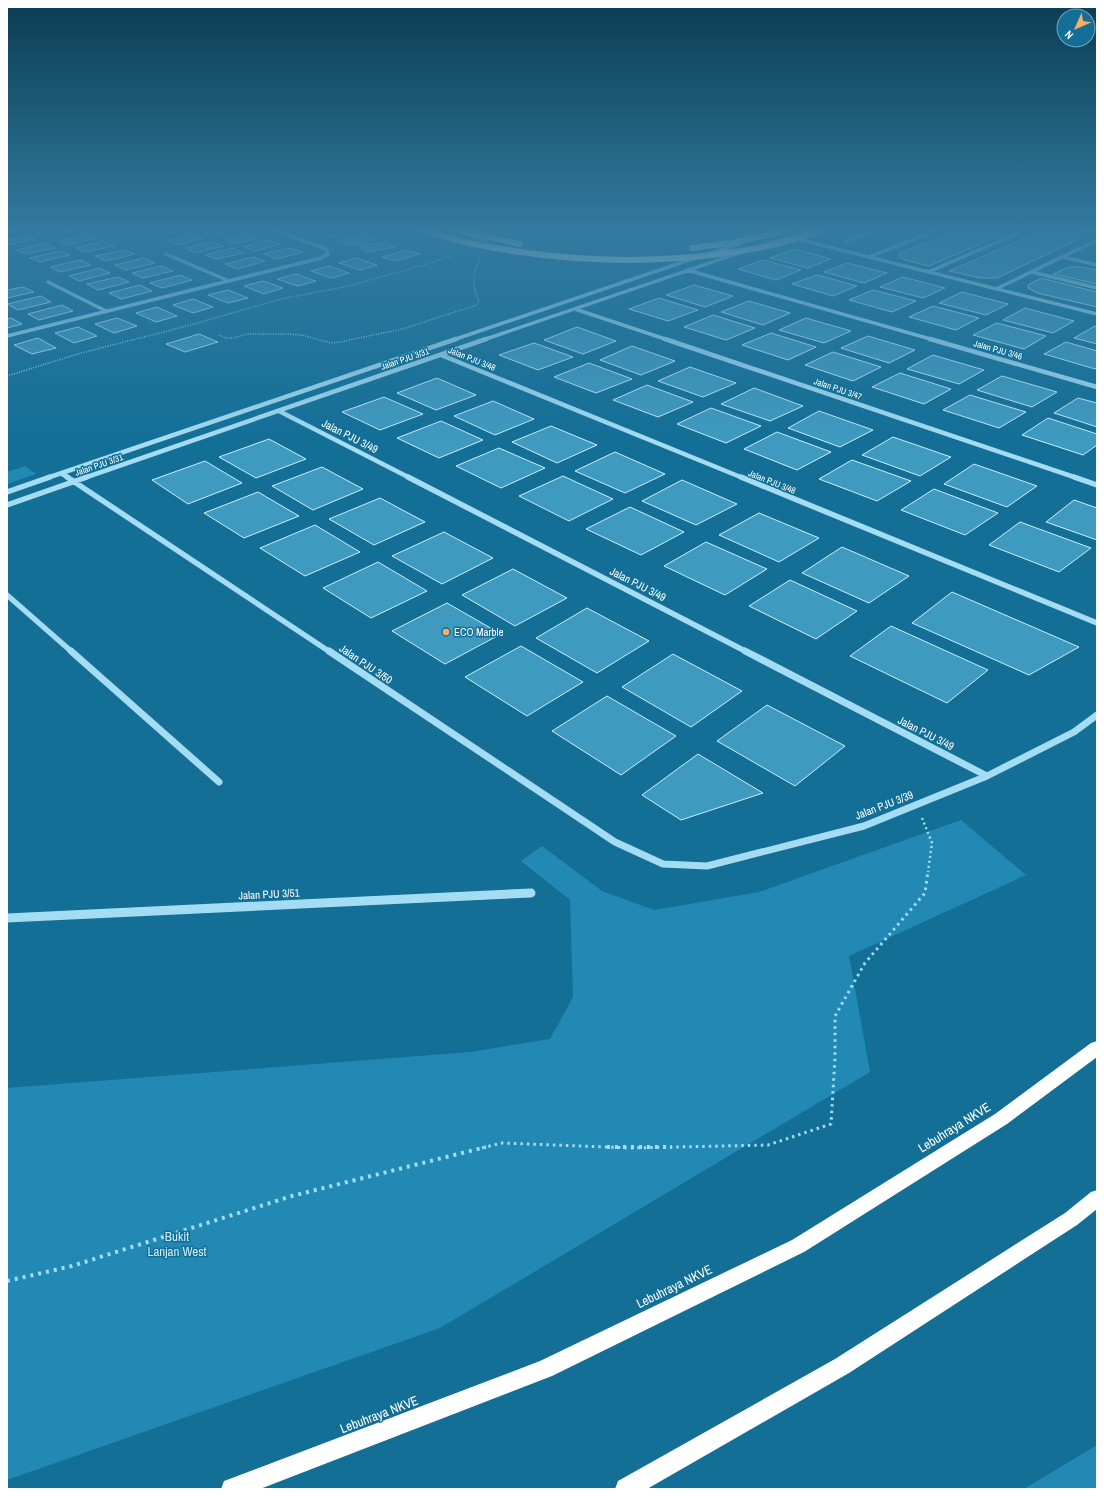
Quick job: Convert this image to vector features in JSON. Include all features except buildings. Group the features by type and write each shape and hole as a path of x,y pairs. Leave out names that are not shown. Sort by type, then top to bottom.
{"highway":[{"name":"Lebuhraya NKVE","path":"232,1489 545,1369 798,1246 1002,1120 1097,1048"},
{"path":"626,1489 842,1366 1071,1219 1097,1198"}],"street":[{"path":"84,300 106,311"},
{"path":"7,336 152,300"},
{"name":"Jalan PJU 3/31","path":"7,492 574,300"},
{"name":"Jalan PJU 3/31","path":"7,505 601,300"},
{"name":"Jalan PJU 3/46","path":"791,300 1097,387"},
{"path":"1040,300 1097,314"},
{"name":"Jalan PJU 3/47","path":"575,309 1097,485"},
{"name":"Jalan PJU 3/48","path":"441,355 1097,624"},
{"name":"Jalan PJU 3/49","path":"279,411 987,776"},
{"name":"Jalan PJU 3/50","path":"62,474 615,842 663,864"},
{"path":"7,595 219,782"},
{"name":"Jalan PJU 3/39","path":"663,864 707,866 864,826 987,776 1074,732 1097,715"},
{"name":"Jalan PJU 3/51","path":"7,918 532,893"}],"path":[{"path":"7,376 135,338 187,326 278,300"},
{"path":"219,335 226,338 233,338 247,334 302,335 331,343 402,329 464,310 477,305 478,300"},
{"path":"7,1281 72,1266 292,1196 502,1143 630,1148 768,1145 831,1124 836,1058 835,1016 865,964 925,893 932,842 916,805"}],"green space":[{"path":"25,466 36,474 7,484 7,472"},
{"name":"Bukit Lanjan West","path":"961,820 1026,875 849,956 870,1072 440,1328 7,1480 7,1088 470,1052 550,1039 573,997 570,900 521,861 542,846 602,891 654,910 759,892"},
{"path":"1097,1445 1097,1489 1024,1489"}],"place":[{"name":"ECO Marble","path":"446,632"}]}
